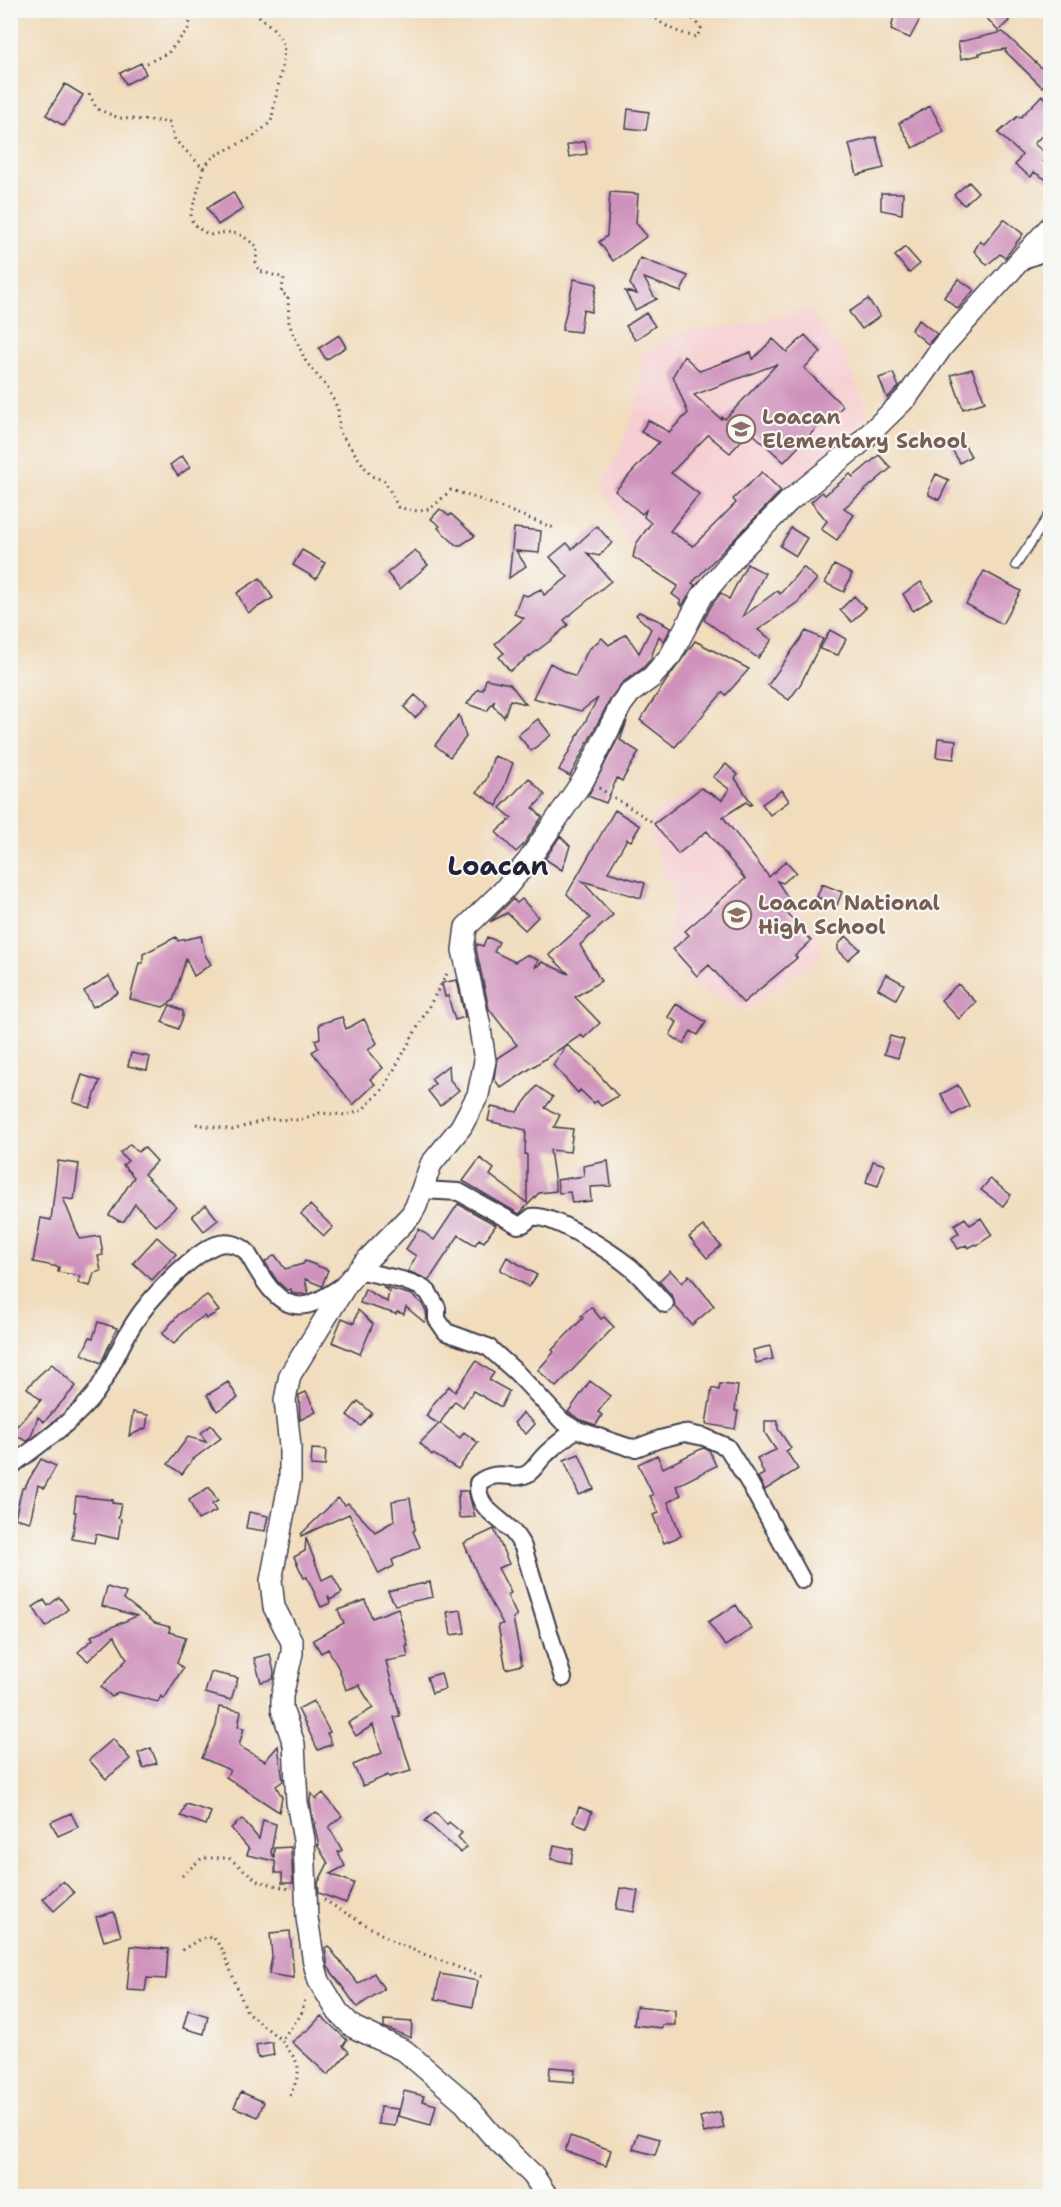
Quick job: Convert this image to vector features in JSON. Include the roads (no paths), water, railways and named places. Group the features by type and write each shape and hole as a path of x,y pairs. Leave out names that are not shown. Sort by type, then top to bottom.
{"street":[{"path":"547,2196 533,2175 490,2134 461,2099 405,2051 352,2027 338,2013 319,1981 311,1946 304,1840 297,1802 294,1744 282,1709 282,1696 292,1653 292,1642 274,1607 271,1581 290,1479 290,1446 285,1400 290,1375 353,1276 411,1215 431,1164 471,1112 478,1095 485,1061 463,950 466,927 504,890 528,861 584,779 621,705 630,693 652,677 671,655 702,596 732,560 789,501 858,445 908,397 942,347 1050,227"},
{"path":"1020,261 1050,250"},
{"path":"422,1190 459,1192 518,1225 532,1217 552,1220 612,1254 631,1268 665,1304"},
{"path":"10,1467 83,1408 94,1394 118,1348 149,1302 200,1255 217,1245 231,1244 240,1246 246,1251 277,1296 290,1304 312,1303 353,1276 402,1280 419,1286 428,1292 437,1308 437,1320 446,1332 488,1347 516,1372 562,1421 575,1428 628,1447 636,1448 684,1433 715,1441 727,1447 750,1484 802,1580"},
{"path":"563,1678 523,1547 510,1529 484,1508 478,1483 486,1478 503,1474 519,1477 528,1474 543,1456 575,1428"}],"lane":[{"path":"1016,565 1050,514"}],"place":[{"name":"Loacan Elementary School","path":"741,429"},
{"name":"Loacan National High School","path":"737,915"}],"district":[{"name":"Loacan","path":"498,866"}]}
